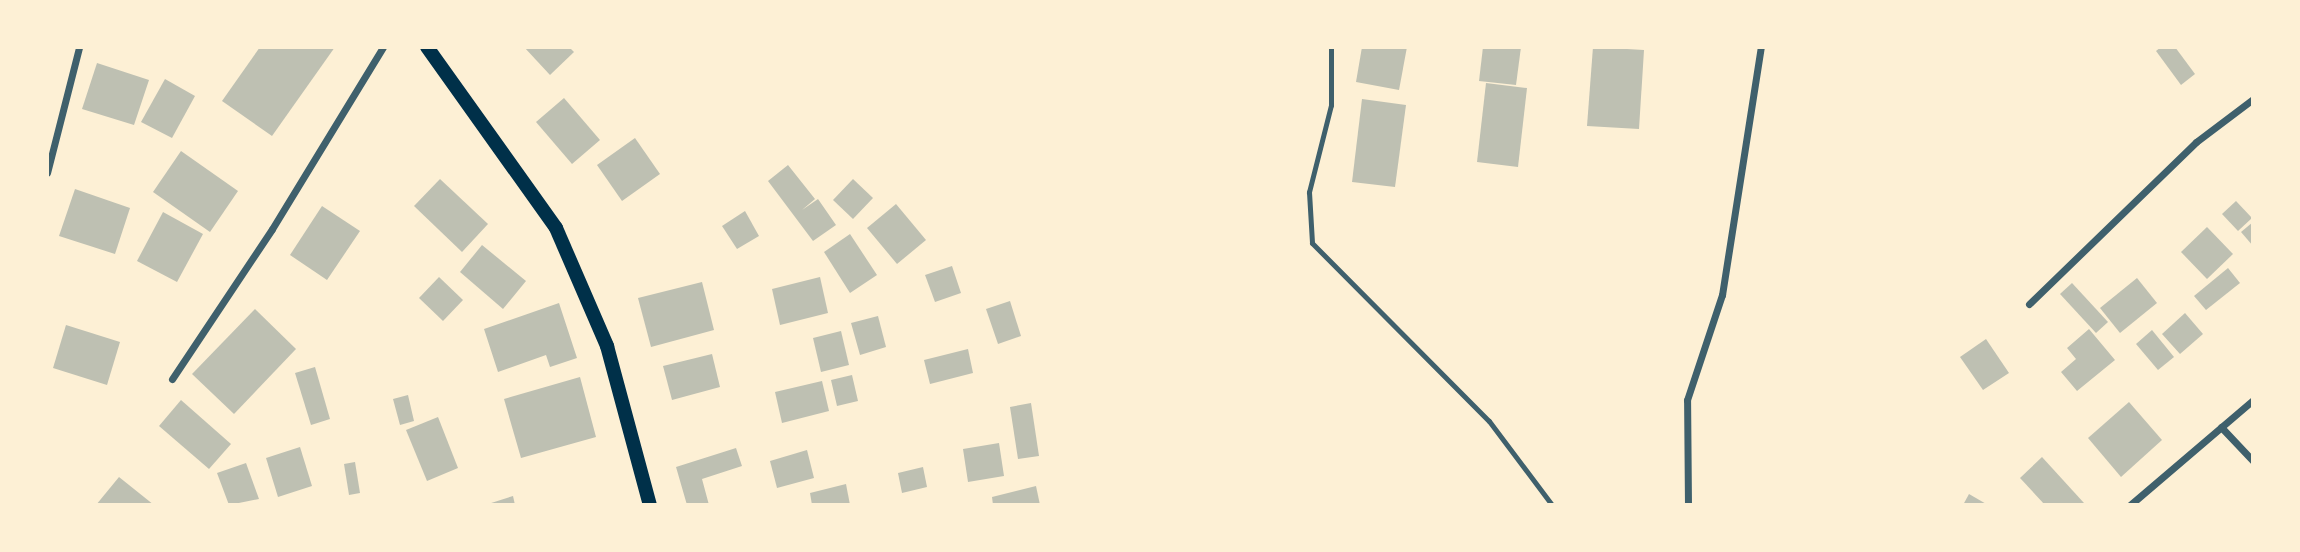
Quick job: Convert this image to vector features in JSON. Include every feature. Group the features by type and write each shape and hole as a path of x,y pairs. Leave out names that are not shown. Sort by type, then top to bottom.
{"main road":[{"path":"427,47 556,228 607,346 650,505"}],"street":[{"path":"47,173 79,47"},
{"path":"172,379 272,229 383,47"},
{"path":"1688,505 1687,400 1723,295 1761,47"},
{"path":"2029,303 2196,142 2253,99"},
{"path":"2130,505 2253,400"},
{"path":"2221,427 2253,461"}],"lane":[{"path":"1331,47 1331,105 1309,192 1312,243 1489,421 1552,505"}],"building":[{"path":"260,47 335,47 272,136 222,101"},
{"path":"524,47 569,47 574,52 550,75"},
{"path":"1362,47 1407,47 1399,90 1356,82"},
{"path":"1483,47 1521,47 1516,85 1479,81"},
{"path":"1593,47 1644,50 1639,129 1587,126"},
{"path":"2161,47 2175,47 2195,74 2181,85 2156,51"},
{"path":"97,63 149,80 134,125 82,109"},
{"path":"165,79 195,96 172,138 141,122"},
{"path":"1486,83 1527,88 1518,167 1477,162"},
{"path":"564,98 600,140 572,164 536,122"},
{"path":"1362,99 1406,105 1395,187 1352,182"},
{"path":"635,138 660,174 622,201 597,165"},
{"path":"181,151 238,191 210,232 153,192"},
{"path":"788,165 815,199 802,210 818,199 836,225 813,241 768,181"},
{"path":"440,179 488,224 462,252 414,206"},
{"path":"853,179 873,198 853,219 833,200"},
{"path":"75,189 130,208 115,254 59,236"},
{"path":"2236,201 2252,218 2238,231 2222,214"},
{"path":"896,204 926,240 897,264 867,228"},
{"path":"322,206 360,231 327,280 290,255"},
{"path":"745,211 759,236 737,249 722,226"},
{"path":"163,212 203,234 177,282 137,261"},
{"path":"2253,222 2253,246 2241,232"},
{"path":"2207,227 2233,254 2207,279 2181,252"},
{"path":"850,234 877,275 850,293 824,252"},
{"path":"482,245 526,281 503,309 460,272"},
{"path":"952,266 961,293 935,302 925,275"},
{"path":"2228,268 2240,283 2206,310 2194,296"},
{"path":"439,277 463,300 443,321 419,298"},
{"path":"820,277 828,313 780,325 772,289"},
{"path":"2137,278 2157,303 2120,333 2100,308"},
{"path":"702,282 714,330 651,347 638,298"},
{"path":"2072,283 2108,322 2096,333 2060,294"},
{"path":"1010,301 1021,336 998,344 986,309"},
{"path":"559,303 577,358 550,367 546,355 498,372 484,329"},
{"path":"255,309 296,349 234,414 192,374"},
{"path":"2185,313 2203,334 2180,354 2162,334"},
{"path":"878,316 886,347 860,355 851,323"},
{"path":"66,325 120,342 107,385 53,368"},
{"path":"2089,329 2115,360 2077,391 2061,372 2076,359 2067,348"},
{"path":"2152,330 2174,357 2158,370 2136,344"},
{"path":"841,331 849,365 821,372 813,338"},
{"path":"1986,339 2009,373 1983,390 1960,357"},
{"path":"968,349 973,373 930,384 924,360"},
{"path":"712,354 720,387 672,400 663,366"},
{"path":"315,367 330,419 311,425 295,373"},
{"path":"852,375 858,401 837,406 831,380"},
{"path":"580,377 596,437 521,458 504,399"},
{"path":"822,381 829,411 782,423 775,392"},
{"path":"408,395 414,421 400,425 393,399"},
{"path":"181,400 231,444 209,469 159,426"},
{"path":"2129,402 2162,440 2121,477 2088,438"},
{"path":"1031,403 1039,456 1018,459 1010,407"},
{"path":"438,417 458,468 427,481 406,430"},
{"path":"999,443 1004,476 968,482 963,449"},
{"path":"300,447 312,486 278,497 266,458"},
{"path":"736,448 742,466 702,479 709,505 687,505 676,467"},
{"path":"807,450 814,478 777,488 770,461"},
{"path":"2042,457 2083,505 2045,505 2020,478"},
{"path":"355,462 360,493 349,495 344,464"},
{"path":"246,463 259,499 229,505 217,473"},
{"path":"923,467 927,487 902,493 898,473"},
{"path":"119,477 154,505 96,505"},
{"path":"846,484 850,505 812,505 810,493"},
{"path":"1036,486 1040,505 993,505 992,497"},
{"path":"1969,494 1988,505 1963,505"},
{"path":"513,496 515,505 488,505 488,504"}]}
